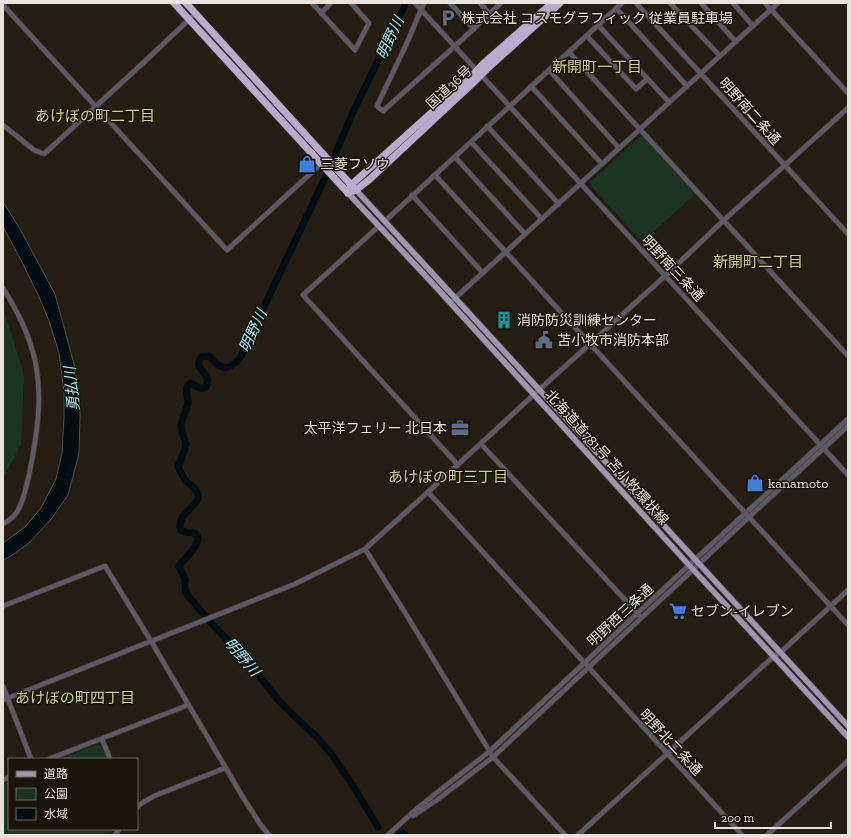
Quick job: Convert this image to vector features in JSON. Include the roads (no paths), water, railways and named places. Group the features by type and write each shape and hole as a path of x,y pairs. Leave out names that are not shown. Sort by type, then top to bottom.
{"highway":[{"path":"174,3 348,193 354,188 186,3"},
{"name":"国道36号","path":"354,188 479,73 552,3"},
{"name":"国道36号","path":"479,73 560,3"}],"main road":[{"name":"北海道道781号 苫小牧環状線","path":"354,188 848,726"},
{"name":"北海道道781号 苫小牧環状線","path":"348,193 848,737"}],"street":[{"path":"312,3 355,50 369,23 351,3"},
{"path":"321,13 331,3"},
{"path":"424,3 377,106 383,111 501,3"},
{"path":"450,3 474,29"},
{"path":"480,3 490,14"},
{"path":"385,221 622,3"},
{"name":"明野南二条通","path":"636,3 848,234"},
{"path":"670,3 720,56"},
{"path":"701,3 736,42"},
{"path":"732,3 753,26"},
{"path":"765,3 848,93"},
{"path":"450,303 778,3"},
{"name":"明野南三条通","path":"416,4 848,475"},
{"path":"3,5 227,250 323,166"},
{"path":"616,8 687,86"},
{"path":"3,125 34,150 44,154 196,13"},
{"path":"598,25 669,102"},
{"path":"587,36 636,89 647,79"},
{"path":"569,52 848,356"},
{"path":"549,70 619,148"},
{"path":"531,86 602,164"},
{"path":"5,699 295,584 365,549 848,108"},
{"path":"487,126 558,204"},
{"path":"471,142 542,219"},
{"path":"455,157 525,234"},
{"path":"435,175 848,625"},
{"path":"412,195 483,273"},
{"path":"378,226 303,295 458,465"},
{"path":"3,288 26,330 32,348 38,376 39,404 36,441 25,496 17,513 3,524"},
{"name":"明野西三条通","path":"697,561 749,517 822,447 848,419"},
{"name":"明野西三条通","path":"403,822 437,800 493,757 642,618 745,512 848,426"},
{"path":"481,444 642,618"},
{"name":"明野北二条通","path":"428,492 742,835"},
{"path":"365,549 493,757 565,835"},
{"path":"3,606 105,566 151,641 225,768 260,824 269,835"},
{"name":"明野西三条通","path":"388,835 434,794 490,751 637,613 691,567"},
{"path":"578,835 848,590"},
{"path":"3,686 5,699 31,758"},
{"path":"52,758 188,705"},
{"path":"102,739 110,758"},
{"path":"766,835 848,762"},
{"path":"138,806 142,802 154,796 225,768"}],"water":[{"name":"勇払川","path":"3,202 20,229 55,294 74,364 79,394 80,416 79,454 68,495 52,518 29,543 3,560 3,543 25,527 41,508 56,479 62,453 64,392 59,353 49,321 21,260 3,227"}],"waterway":[{"name":"明野川","path":"378,827 333,756 317,737 280,702 243,656 212,624 185,591 185,579 179,566 196,546 198,537 195,533 184,532 180,529 180,523 185,514 196,502 198,494 185,480 178,466 186,443 181,425 188,403 186,392 187,387 191,383 198,387 206,387 207,378 199,365 201,357 209,356 218,365 226,368 236,362 242,355 245,344 325,178 353,112 406,3"},
{"name":"明野川","path":"400,835 403,833 405,835"}],"place":[{"name":"株式会社 コスモグラフィック 従業員駐車場","path":"448,18"},
{"name":"三菱フソウ","path":"307,164"},
{"name":"消防防災訓練センター","path":"504,320"},
{"name":"苫小牧市消防本部","path":"544,340"},
{"name":"太平洋フェリー 北日本","path":"460,428"},
{"name":"kanamoto","path":"755,483"},
{"name":"セブン-イレブン","path":"678,611"}],"district":[{"name":"新開町一丁目","path":"597,67"},
{"name":"あけぼの町二丁目","path":"95,116"},
{"name":"新開町二丁目","path":"758,262"},
{"name":"あけぼの町三丁目","path":"448,477"},
{"name":"あけぼの町四丁目","path":"75,698"}]}
